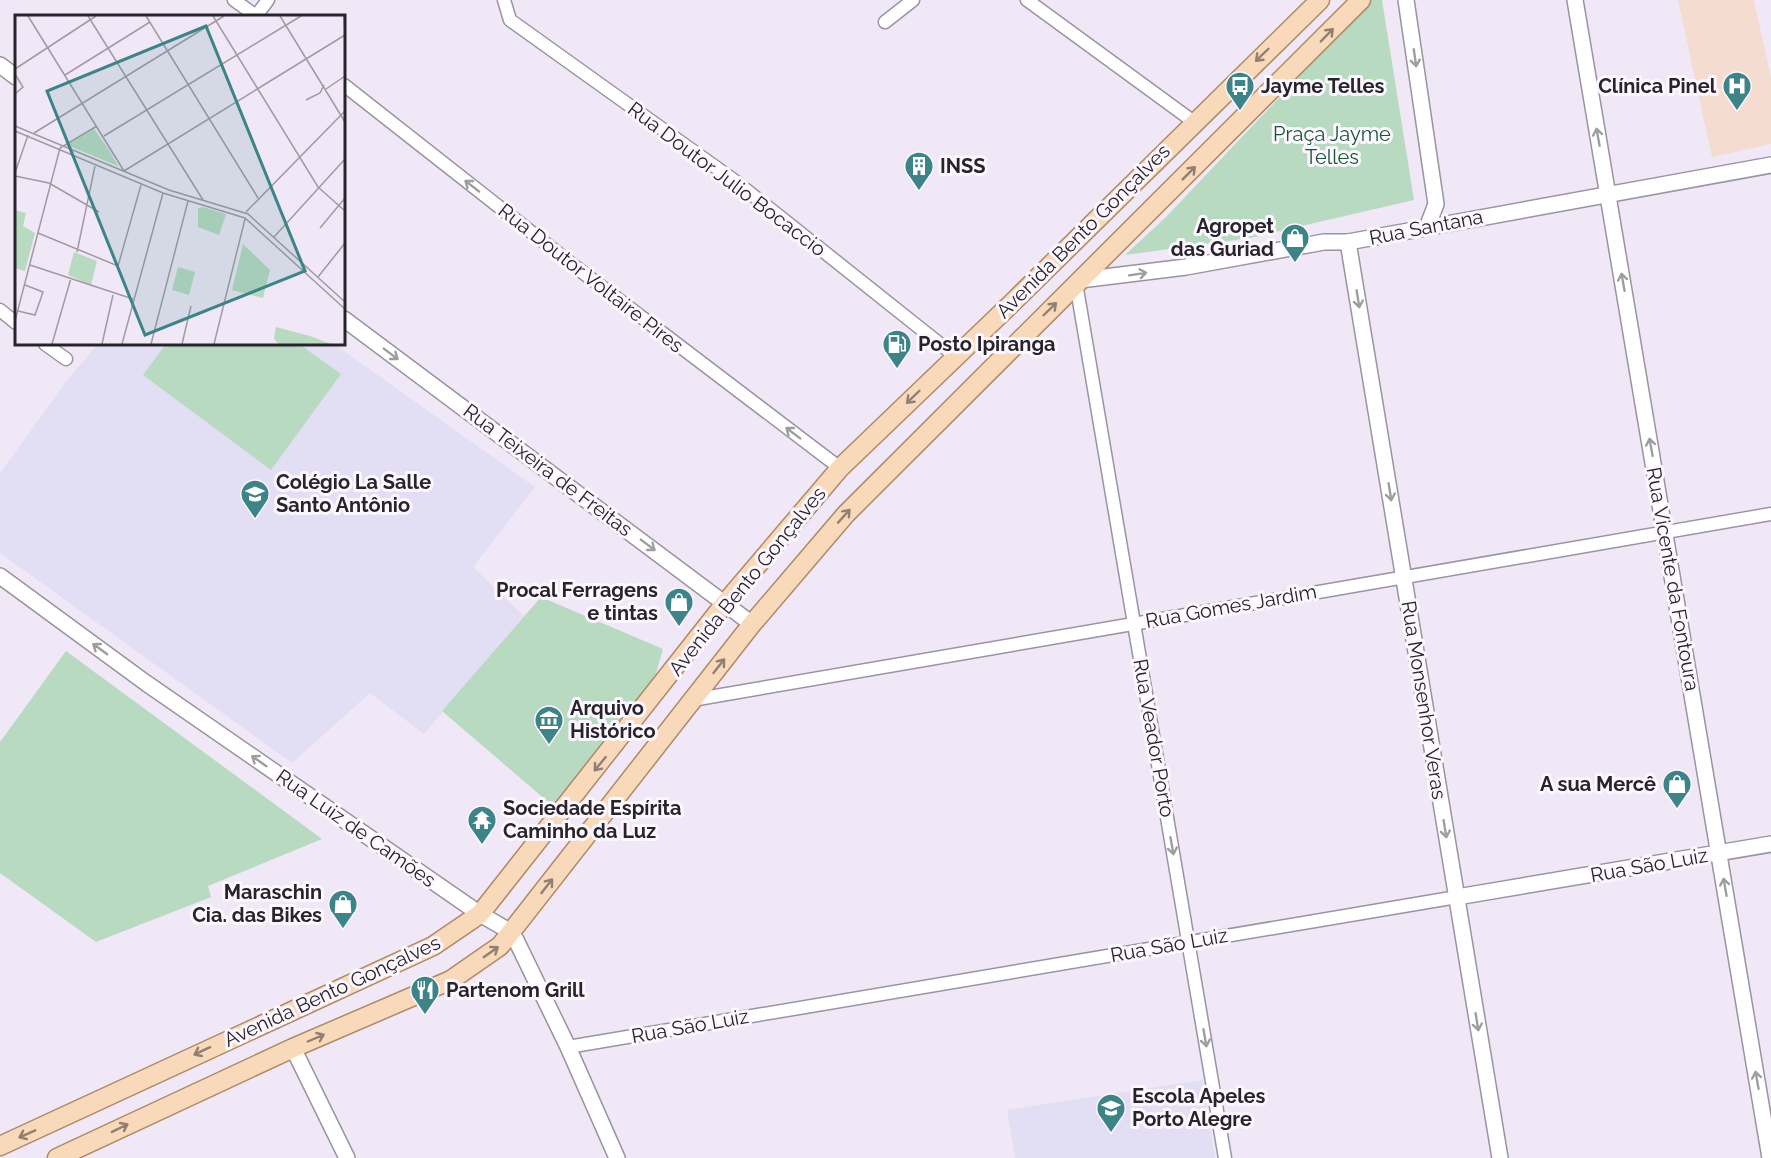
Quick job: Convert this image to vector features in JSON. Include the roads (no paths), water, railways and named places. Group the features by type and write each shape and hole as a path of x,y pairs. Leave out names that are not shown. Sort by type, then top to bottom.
{"main road":[{"name":"Avenida Bento Gonçalves","path":"0,1146 433,946 480,914 726,602 840,468 1013,303 1320,0"},
{"name":"Avenida Bento Gonçalves","path":"57,1158 293,1048 451,980 500,946 752,624 846,514 1360,0"}],"street":[{"path":"234,0 255,15"},
{"path":"257,15 268,0"},
{"path":"885,22 913,0"},
{"path":"1027,0 1194,122"},
{"path":"1406,0 1436,204 1428,225"},
{"name":"Rua Vicente da Fontoura","path":"1575,0 1770,1158"},
{"name":"Rua Doutor Julio Bocaccio","path":"503,1 510,20 735,181 955,356"},
{"path":"0,65 15,76"},
{"name":"Rua Doutor Voltaire Pires","path":"345,86 573,265 840,468"},
{"name":"Rua Santana","path":"1078,282 1186,267 1324,242 1348,242 1428,225 1771,165"},
{"path":"1436,204 1451,221"},
{"name":"Rua Monsenhor Veras","path":"1348,242 1500,1158"},
{"name":"Rua Veador Porto","path":"1078,282 1225,1158"},
{"path":"0,310 15,322"},
{"name":"Rua Teixeira de Freitas","path":"345,320 726,602 752,624"},
{"path":"46,345 66,359"},
{"name":"Rua Gomes Jardim","path":"692,700 1771,514"},
{"name":"Rua Luiz de Camões","path":"0,576 147,683 480,914 511,932"},
{"name":"Rua São Luiz","path":"568,1047 1771,844"},
{"path":"511,932 568,1047 616,1158"},
{"path":"293,1048 347,1158"}],"place":[{"name":"Jayme Telles","path":"1240,112"},
{"name":"Clínica Pinel","path":"1737,112"},
{"name":"INSS","path":"919,192"},
{"name":"Agropet das Guriad","path":"1295,264"},
{"name":"Posto Ipiranga","path":"897,370"},
{"name":"Colégio La Salle Santo Antônio","path":"255,520"},
{"name":"Procal Ferragens e tintas","path":"679,628"},
{"name":"Arquivo Histórico","path":"549,746"},
{"name":"A sua Mercê","path":"1677,810"},
{"name":"Sociedade Espírita Caminho da Luz","path":"482,846"},
{"name":"Maraschin Cia. das Bikes","path":"343,930"},
{"name":"Partenom Grill","path":"425,1016"},
{"name":"Escola Apeles Porto Alegre","path":"1111,1134"}],"park label":[{"name":"Praça Jayme Telles","path":"1332,146"}]}
